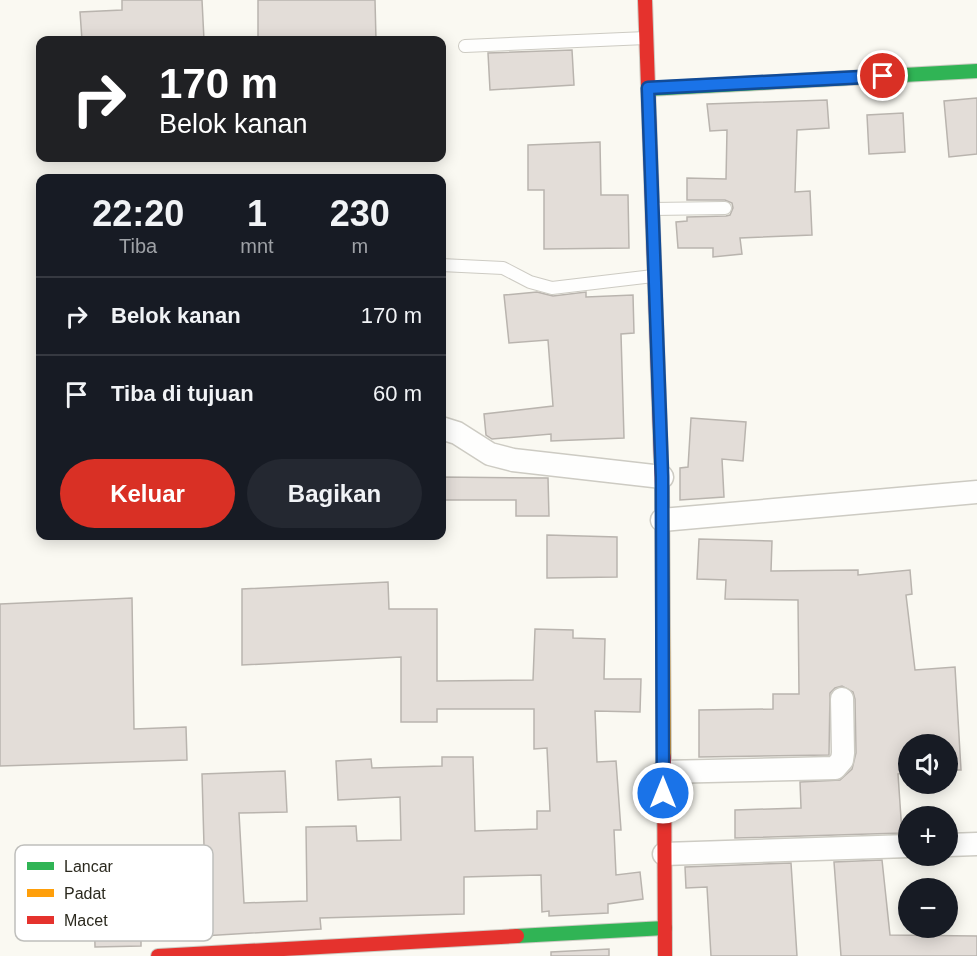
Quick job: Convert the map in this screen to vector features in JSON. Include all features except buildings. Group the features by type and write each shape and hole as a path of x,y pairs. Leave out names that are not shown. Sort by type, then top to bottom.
{"street":[{"path":"645,0 653,276 662,477 665,956"},
{"path":"648,88 977,71"},
{"path":"446,430 457,433 490,454 513,460 662,477"},
{"path":"662,520 977,492"},
{"path":"663,772 835,768 842,760 843,753 842,699"},
{"path":"958,845 977,844"},
{"path":"664,854 898,846"},
{"path":"158,956 665,928"}],"lane":[{"path":"465,45 647,38"},
{"path":"652,209 725,208"},
{"path":"446,265 503,268 530,282 552,288 653,276"}],"traffic: fast":[{"path":"648,89 977,71"},
{"path":"517,936 665,928"}],"traffic: slow":[{"path":"662,488 664,757"}],"traffic: jam":[{"path":"645,0 662,488"},
{"path":"664,757 665,956"},
{"path":"158,956 517,936"}],"route":[{"path":"663,793 662,477 648,88 883,76"}]}
